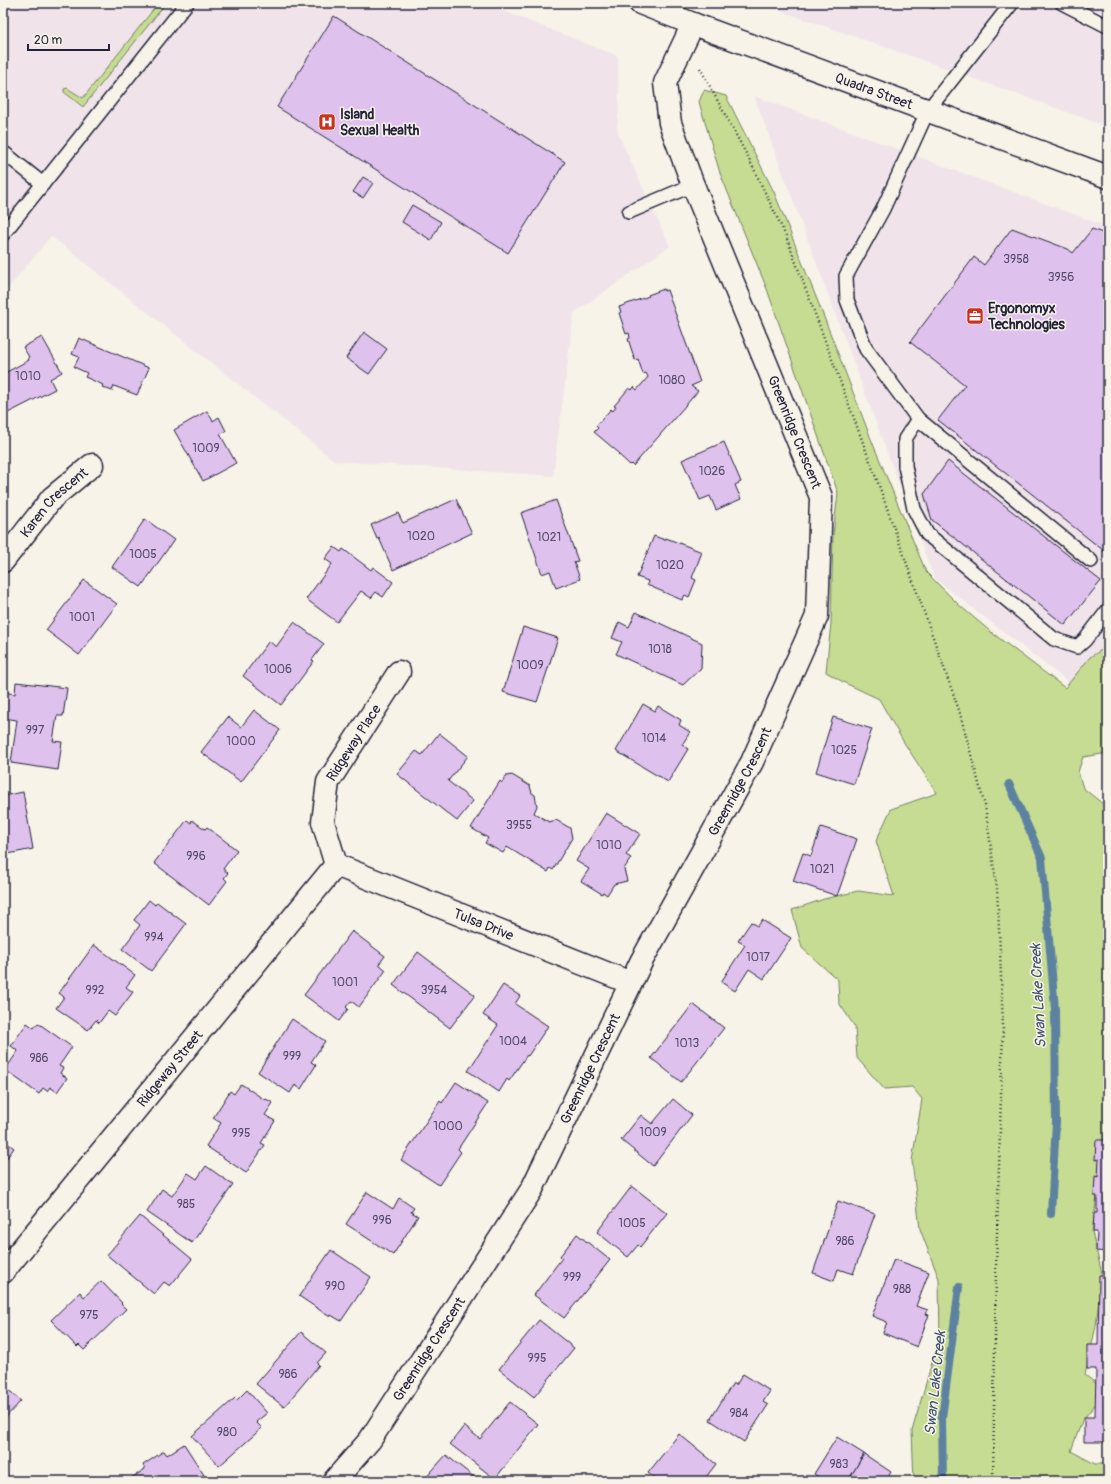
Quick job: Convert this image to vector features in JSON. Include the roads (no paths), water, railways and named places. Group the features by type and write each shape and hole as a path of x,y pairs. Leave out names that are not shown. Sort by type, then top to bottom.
{"street":[{"name":"Quadra Street","path":"640,3 693,24 1108,177"},
{"name":"Greenridge Crescent","path":"334,1481 370,1440 532,1188 642,960 752,762 817,616 821,497 693,185 670,123 666,83 693,24"},
{"name":"Karen Crescent","path":"3,561 52,498 92,465"},
{"name":"Ridgeway Place","path":"336,865 322,822 328,782 399,672"},
{"name":"Tulsa Drive","path":"336,865 631,983"},
{"name":"Ridgeway Street","path":"3,1272 336,865"}],"lane":[{"path":"3,234 187,3"},
{"path":"1012,3 928,110 883,208 846,276 847,300 866,349 918,419 1091,561"},
{"path":"1062,3 1107,26 1108,24"},
{"path":"3,152 43,184"},
{"path":"628,212 693,185"},
{"path":"918,419 905,439 905,466 914,509 927,534 1054,639 1076,647 1085,640 1108,610"}],"waterway":[{"name":"Swan Lake Creek","path":"1009,784 1042,858 1055,1009 1056,1122 1051,1214"},
{"name":"Swan Lake Creek","path":"943,1481 942,1418 959,1287"}],"place":[{"name":"Island Sexual Health","path":"327,122"},
{"name":"Ergonomyx Technologies","path":"975,316"}]}
